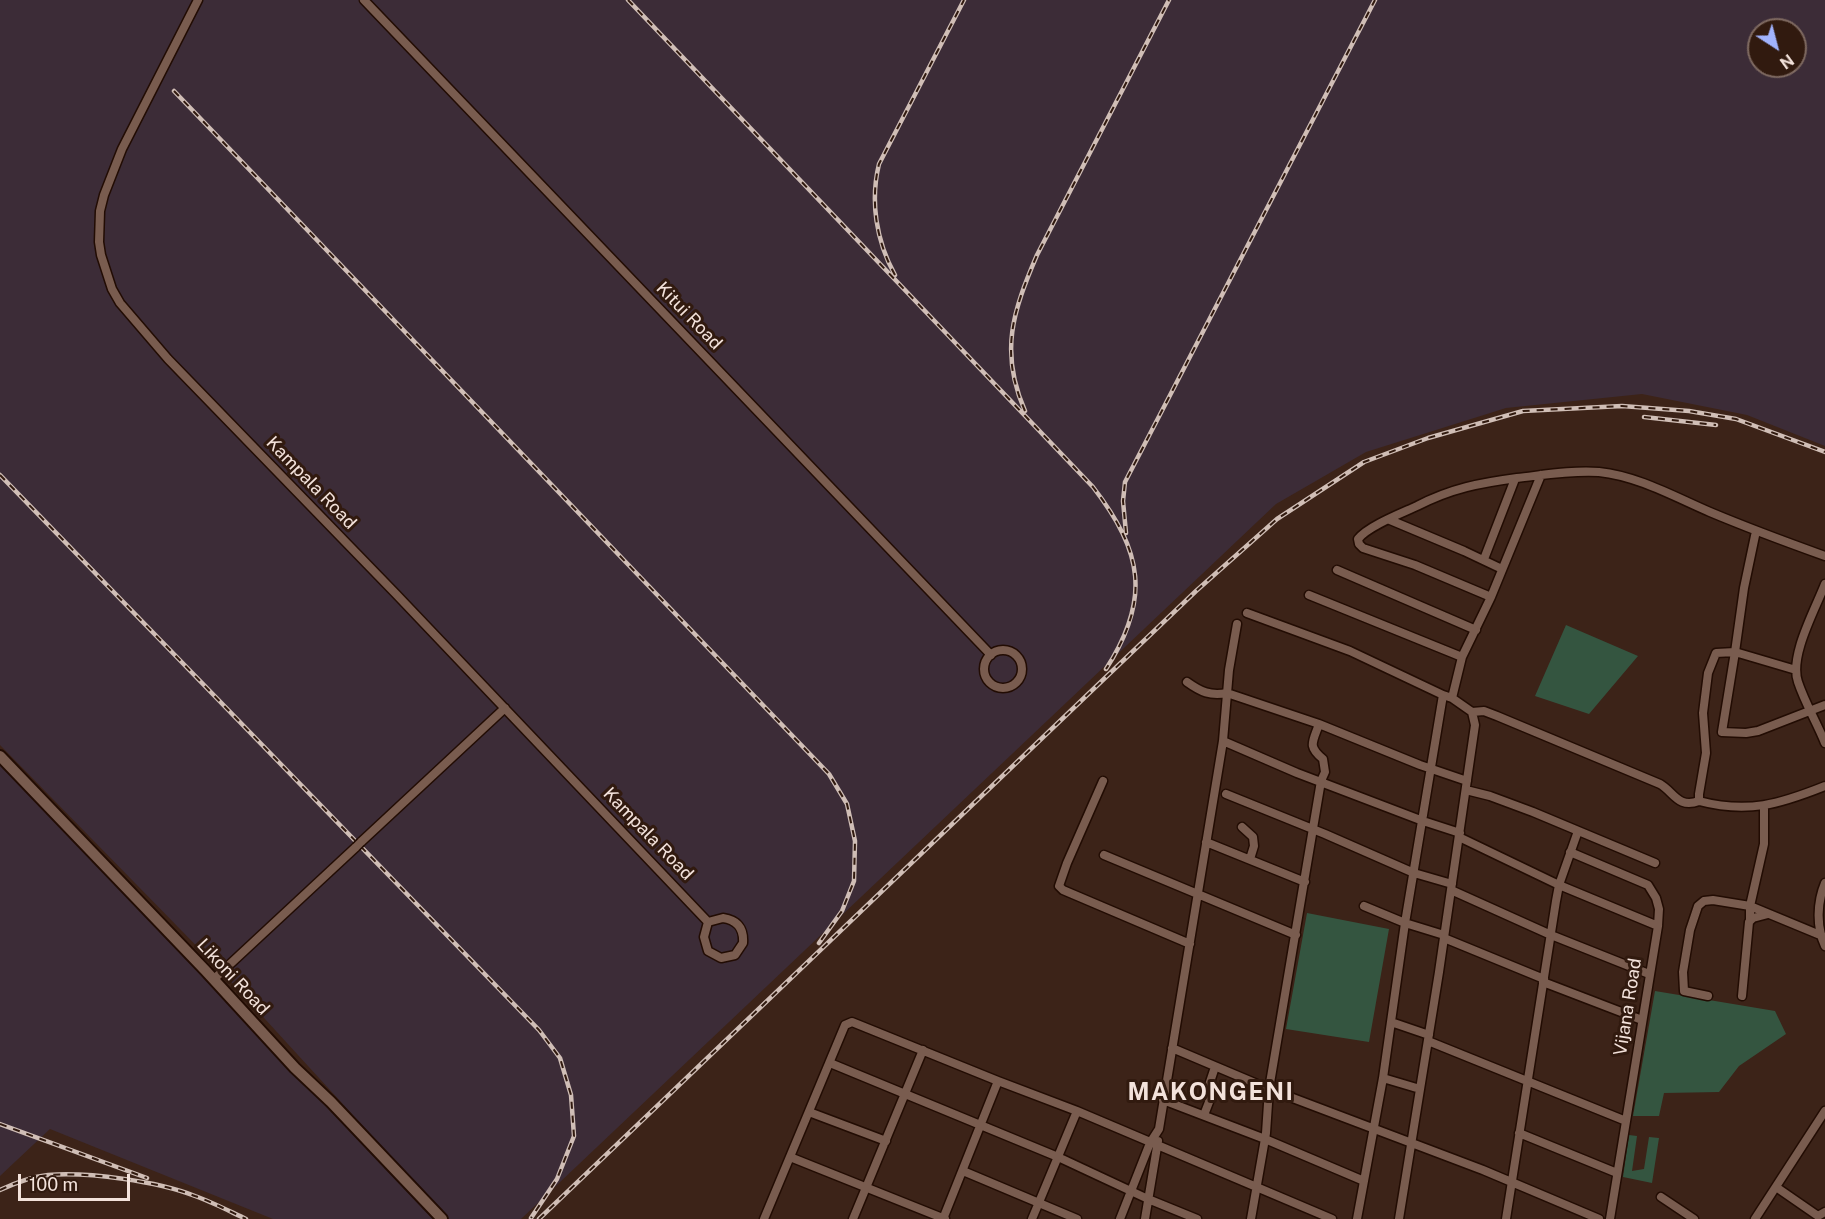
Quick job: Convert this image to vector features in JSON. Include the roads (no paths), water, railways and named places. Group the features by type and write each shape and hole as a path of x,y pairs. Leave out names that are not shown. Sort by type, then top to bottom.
{"street":[{"name":"Kampala Road","path":"198,0 122,149 104,195 100,211 99,242 112,289 120,303 168,359 708,922"},
{"name":"Kitui Road","path":"364,0 991,655"},
{"path":"1491,597 1414,565 1364,548 1359,544 1358,539 1363,533 1451,490 1484,482 1589,472 1620,477 1654,488 1756,531 1825,556"},
{"path":"1357,1219 1383,1078 1405,923 1447,696 1541,475"},
{"path":"1484,560 1515,478"},
{"path":"1390,520 1502,569"},
{"path":"1756,531 1744,588 1722,732 1758,731 1812,712 1825,705"},
{"path":"1336,570 1476,630"},
{"path":"1825,584 1798,655 1796,670 1798,682 1825,743"},
{"path":"1309,595 1462,657"},
{"path":"1248,613 1350,651 1447,696 1472,712 1484,711 1660,784 1672,796 1686,803 1699,801 1751,807 1764,806 1787,801 1825,786"},
{"path":"1120,1219 1159,1129 1223,741 1237,624"},
{"path":"998,651 1006,651 1017,656 1022,668 1021,676 1016,683 1001,688 988,681 985,666 991,655 998,651"},
{"path":"1699,801 1706,753 1703,712 1708,673 1716,653 1735,652 1796,670"},
{"path":"1187,682 1200,692 1217,695 1227,693 1319,724 1654,863"},
{"path":"213,979 505,708"},
{"path":"1399,1219 1460,835 1475,725 1472,712"},
{"path":"1251,1219 1265,1139 1269,1089 1321,781 1325,772 1325,763 1311,745 1319,724"},
{"path":"1223,741 1297,773 1460,835 1559,885 1658,926"},
{"name":"Likoni Road","path":"0,759 440,1219"},
{"path":"1103,781 1067,863 1060,888 1190,944"},
{"path":"1226,794 1452,887 1551,935 1649,974"},
{"path":"1742,996 1746,932 1764,844 1764,806"},
{"name":"Likoni Road","path":"57,819 213,979 295,1068 331,1102 440,1219"},
{"path":"1242,827 1253,837 1254,846 1250,859"},
{"path":"1506,1219 1559,885 1578,831"},
{"path":"1206,842 1305,882"},
{"name":"Vijana Road","path":"1570,852 1648,885 1656,898 1659,909 1610,1219"},
{"path":"1104,855 1296,935"},
{"path":"1825,883 1820,896 1825,946"},
{"path":"1708,996 1688,993 1683,989 1683,972 1690,930 1698,906 1708,900 1750,906 1823,937"},
{"path":"1364,906 1444,936 1544,981 1642,1020"},
{"path":"1750,920 1768,914"},
{"path":"723,918 737,923 744,935 740,950 728,958 721,958 708,951 704,937 708,922 723,918"},
{"path":"764,1219 845,1025 852,1022 998,1082 1077,1111 1332,1219"},
{"path":"1391,1022 1527,1082 1626,1121"},
{"path":"1172,1048 1269,1089 1411,1142 1599,1219"},
{"path":"854,1219 923,1050"},
{"path":"830,1063 1058,1157 1197,1219"},
{"path":"1203,1115 1209,1102 1208,1088 1215,1067"},
{"path":"1383,1078 1420,1089"},
{"path":"790,1157 867,1186 944,1219 998,1082"},
{"path":"1163,1100 1265,1139 1364,1181"},
{"path":"1032,1219 1077,1111"},
{"path":"809,1112 886,1141"},
{"path":"1755,1219 1825,1112"},
{"path":"1815,1126 1825,1132"},
{"path":"1519,1133 1617,1173"},
{"path":"1145,1219 1154,1145"},
{"path":"963,1171 1077,1219"},
{"path":"1776,1188 1821,1216"},
{"path":"1661,1197 1694,1219"}],"railway":[{"path":"628,0 1093,487 1122,533 1131,555 1135,576 1135,598 1130,620 1106,669"},
{"path":"895,275 883,249 876,221 875,192 879,164 964,0"},
{"path":"1025,411 1017,390 1011,350 1012,332 1021,295 1037,255 1169,0"},
{"path":"1126,533 1123,501 1125,482 1375,0"},
{"path":"174,91 829,774 847,804 855,841 854,881 842,911 819,943"},
{"path":"539,1219 1196,591 1277,519 1364,462 1428,438 1523,411 1622,406 1689,411 1736,419 1825,452"},
{"path":"1644,417 1716,425"},
{"path":"0,475 539,1030 560,1058 571,1095 574,1136 557,1179 531,1218"},
{"path":"0,1124 147,1178"},
{"path":"0,1190 35,1177 48,1175 103,1176 143,1182 179,1191 208,1201 246,1219"}],"district":[{"name":"MAKONGENI","path":"1211,1093"}]}
